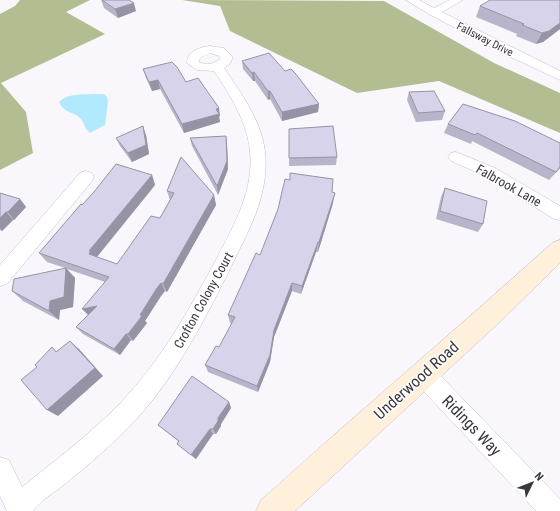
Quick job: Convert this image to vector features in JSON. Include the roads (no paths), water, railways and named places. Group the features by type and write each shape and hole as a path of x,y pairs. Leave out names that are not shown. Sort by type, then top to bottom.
{"street":[{"name":"Fallsway Drive","path":"411,0 555,73"},
{"path":"433,12 458,0"},
{"path":"555,73 560,63"},
{"name":"Crofton Colony Court","path":"19,509 104,435 134,405 160,373 184,340 245,220 253,199 256,178 257,156 255,137 242,103 217,67"},
{"name":"Falbrook Lane","path":"456,157 490,172 560,214"},
{"path":"0,278 86,177"},
{"name":"Underwood Road","path":"272,511 493,312 560,249"},
{"name":"Ridings Way","path":"423,374 554,511"},
{"path":"0,469 19,509"}],"water":[{"path":"104,94 107,97 108,102 105,125 90,133 79,117 65,110 59,102 66,97 71,96"}]}
